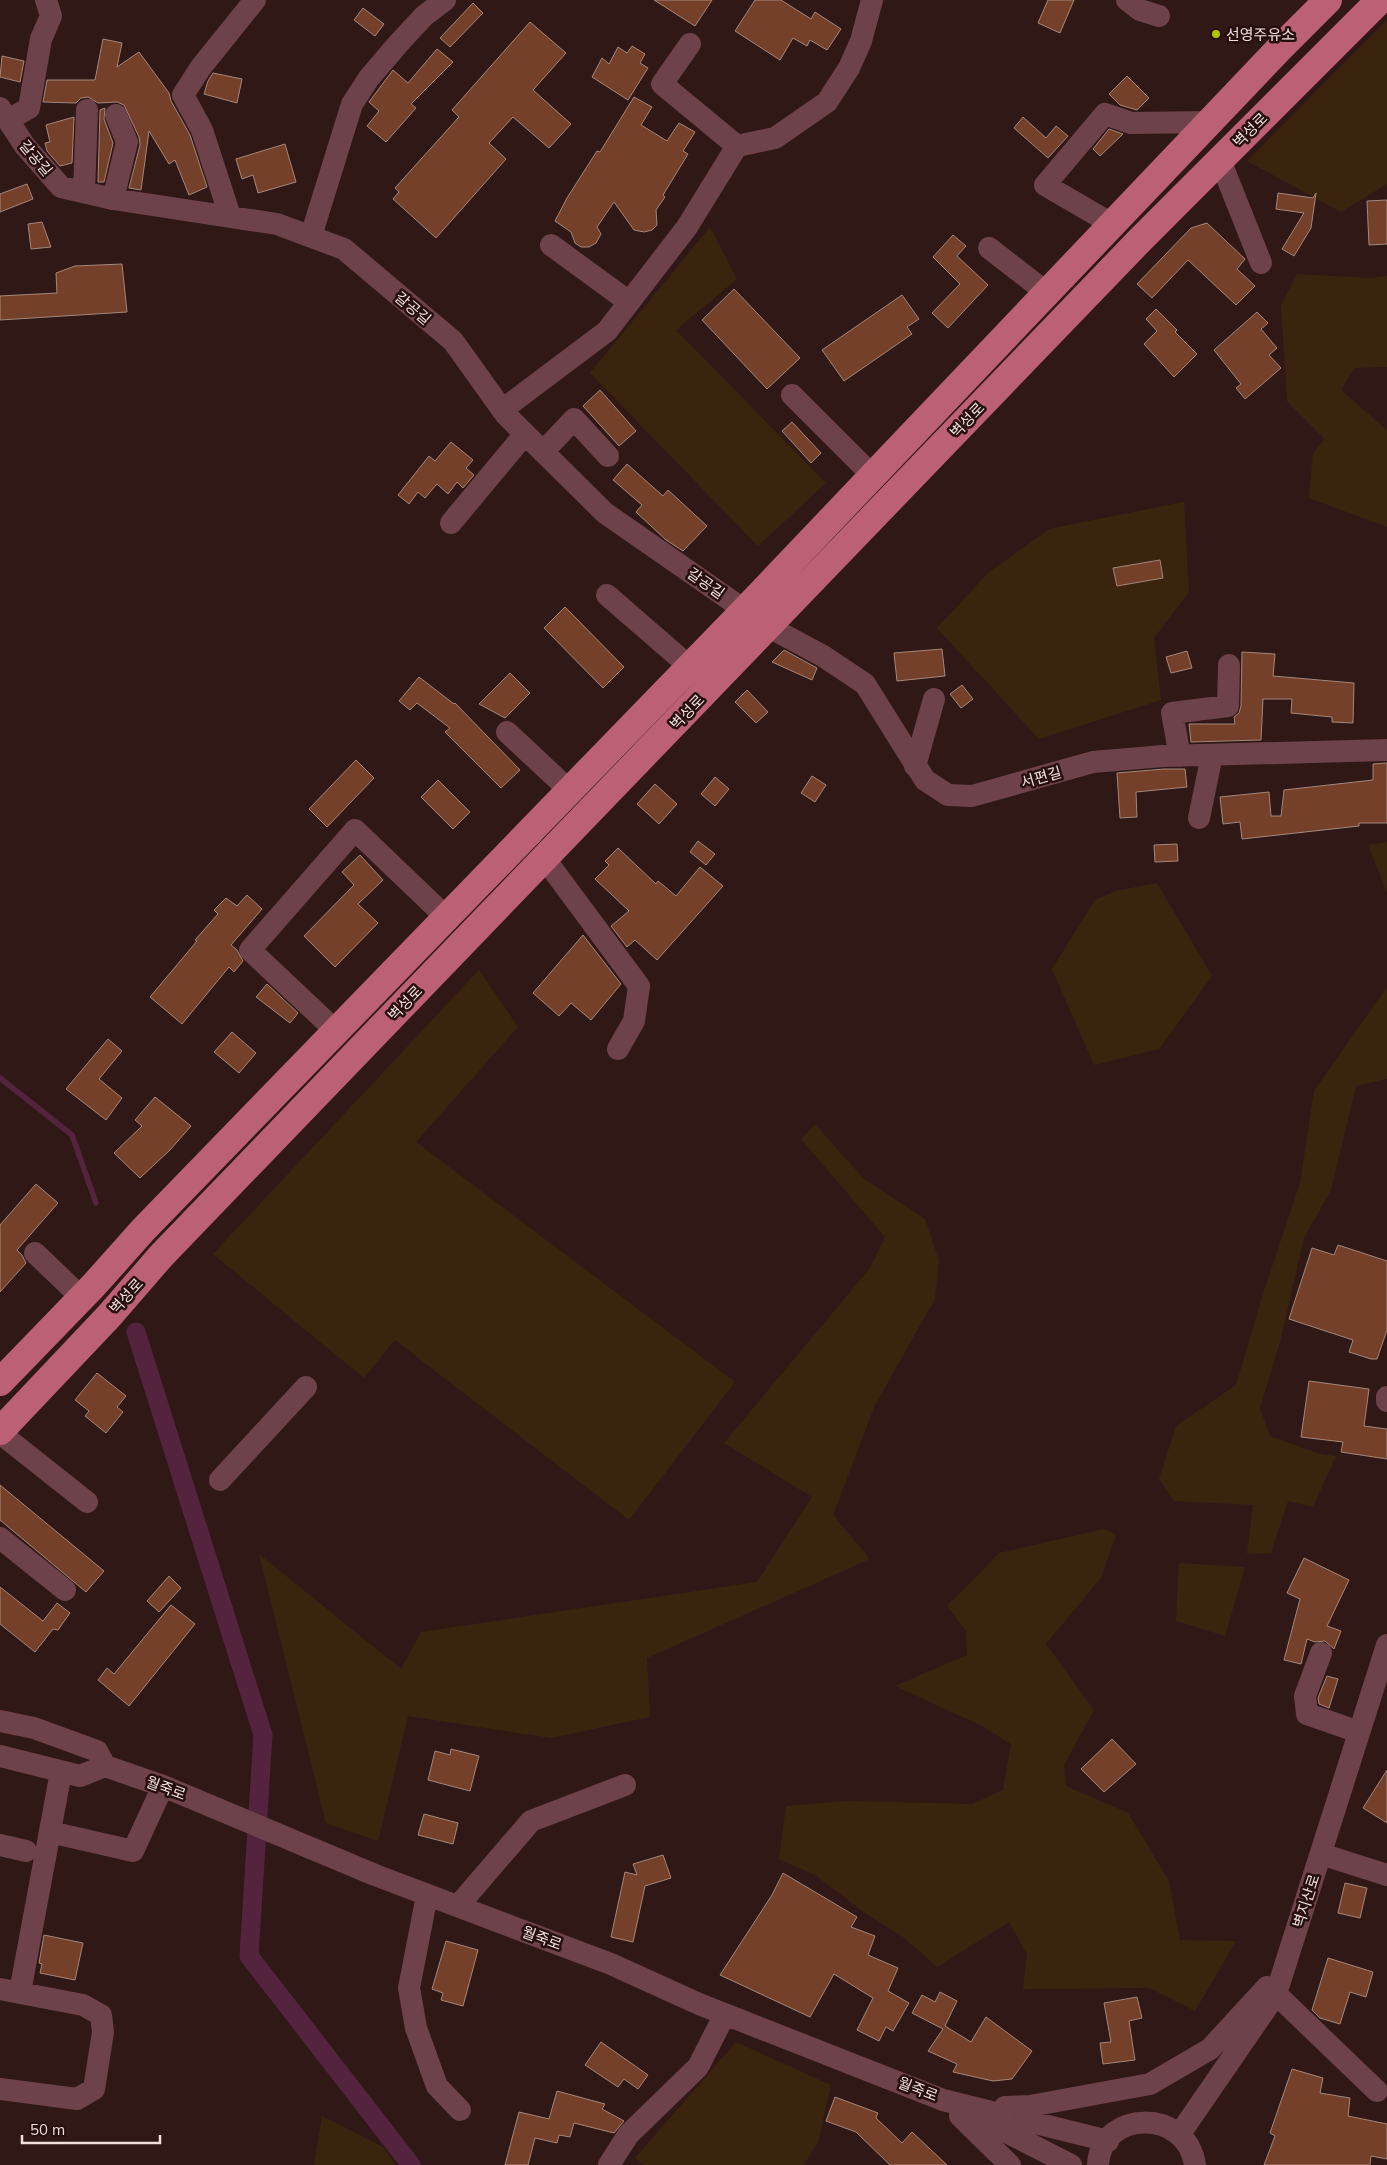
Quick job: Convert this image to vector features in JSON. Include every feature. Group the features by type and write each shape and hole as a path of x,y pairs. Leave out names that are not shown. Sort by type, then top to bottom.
{"main road":[{"name":"벽성로","path":"0,1382 143,1230 744,611 1209,122 1328,0"},
{"name":"벽성로","path":"0,1432 109,1316 161,1256 1140,240 1380,0"}],"street":[{"path":"4,114 30,108 41,39 51,16 46,0"},
{"path":"230,216 202,130 183,95 201,67 255,0"},
{"path":"311,236 352,104 368,78 398,44 424,16 445,0"},
{"path":"502,410 607,331 687,227 737,146 775,138 827,102 849,68 861,41 872,0"},
{"path":"1127,0 1140,10 1159,16"},
{"path":"690,44 662,84 737,146"},
{"path":"84,192 87,110"},
{"name":"갈공길","path":"4,114 25,146 61,187 114,199 277,224 344,249 453,342 502,410 605,513 768,627"},
{"path":"1112,224 1045,185 1105,114 1131,123 1209,122"},
{"path":"114,199 126,142 116,115"},
{"path":"1220,160 1261,263"},
{"path":"551,245 629,302"},
{"path":"989,248 1047,293"},
{"path":"792,395 873,476"},
{"path":"543,452 574,419 608,456"},
{"path":"451,523 525,434"},
{"path":"607,595 690,666"},
{"name":"서편길","path":"768,627 823,656 865,684 925,780 948,795 972,796 1093,762 1180,756 1387,750"},
{"path":"1180,756 1172,713 1228,706 1229,665"},
{"path":"915,766 934,699"},
{"path":"507,732 570,790"},
{"path":"1199,818 1212,755"},
{"path":"336,1032 250,950 355,830 447,918"},
{"path":"545,859 639,986 634,1020 618,1049"},
{"path":"35,1253 81,1297"},
{"path":"220,1480 306,1387"},
{"path":"0,1432 87,1502"},
{"path":"0,1538 65,1590"},
{"name":"벽지산로","path":"1179,2135 1276,1994 1387,1645"},
{"path":"1321,1654 1305,1696 1307,1714 1359,1732"},
{"name":"월죽로","path":"0,1721 34,1728 97,1751 105,1766 163,1786 427,1895 611,1964 725,2014 943,2100 979,2108"},
{"path":"0,1756 80,1776 105,1766"},
{"path":"0,2089 77,2099 94,2089 103,2032 101,2015 83,2005 10,1990 50,1832 61,1772"},
{"path":"458,1906 531,1821 626,1785"},
{"path":"50,1832 133,1851 163,1786"},
{"path":"0,1845 26,1851"},
{"path":"1320,1854 1387,1875"},
{"path":"427,1895 409,1988 416,2028 437,2086 460,2110"},
{"path":"979,2108 1030,2106 1150,2084 1210,2049 1284,1969"},
{"path":"1276,1994 1377,2091"},
{"path":"609,2165 628,2135 698,2067 725,2014"},
{"path":"943,2100 1010,2165"},
{"path":"943,2100 1071,2165"},
{"path":"979,2108 1108,2141"},
{"path":"1098,2165 1104,2146 1114,2133 1129,2125 1145,2122 1161,2124 1179,2135 1187,2142 1194,2157 1195,2165"}],"shaded area":[{"path":"1387,20 1387,184 1341,212 1247,161"},
{"path":"710,227 737,279 676,330 826,483 758,546 590,373"},
{"path":"1297,274 1370,278 1387,276 1387,367 1354,368 1341,390 1387,430 1387,527 1309,498 1313,453 1325,439 1287,401 1281,305"},
{"path":"1184,502 1189,592 1154,638 1161,700 1039,739 937,628 988,573 1049,529"},
{"path":"1387,842 1387,893 1368,845"},
{"path":"1157,883 1212,976 1159,1049 1094,1065 1052,969 1095,900 1115,891"},
{"path":"479,970 518,1027 416,1142 735,1382 629,1520 395,1340 364,1378 213,1254"},
{"path":"1387,987 1387,1079 1356,1086 1331,1190 1304,1238 1280,1342 1260,1408 1270,1436 1320,1454 1336,1456 1313,1507 1288,1501 1271,1553 1247,1554 1253,1505 1174,1501 1159,1479 1176,1426 1236,1385 1264,1291 1300,1183 1314,1091"},
{"path":"815,1124 864,1179 925,1219 939,1261 935,1299 875,1405 833,1515 870,1559 647,1658 650,1717 551,1738 408,1716 378,1841 326,1823 259,1554 401,1669 421,1632 757,1582 812,1497 724,1443 870,1268 885,1237 801,1139"},
{"path":"1104,1529 1116,1535 1101,1578 1046,1644 1094,1710 1064,1765 1066,1786 1128,1813 1169,1881 1180,1940 1236,1941 1195,2011 1149,1988 1023,1989 1027,1954 1009,1922 937,1967 903,1937 865,1913 815,1875 779,1859 786,1806 846,1801 972,1804 1003,1790 1011,1744 982,1726 895,1686 967,1655 966,1631 947,1606 999,1553"},
{"path":"1179,1563 1245,1567 1225,1636 1176,1621"},
{"path":"736,2042 831,2085 818,2142 804,2165 643,2165 635,2158"},
{"path":"322,2116 383,2147 396,2165 314,2165"}],"building":[{"path":"654,0 712,0 695,26"},
{"path":"755,0 781,0 811,19 815,12 841,29 827,50 810,40 807,46 793,38 780,60 735,31"},
{"path":"1048,0 1074,0 1060,33 1038,23"},
{"path":"473,3 483,13 450,47 440,38"},
{"path":"363,8 384,24 375,36 354,20"},
{"path":"530,22 566,53 533,90 571,124 549,148 513,117 489,143 506,159 436,238 393,199 399,192 395,188 459,117 452,110"},
{"path":"103,39 122,43 117,67 139,52 169,93 171,101 190,135 207,187 189,195 175,160 169,164 149,131 141,190 129,188 140,145 139,137 124,105 117,102 98,103 88,97 81,98 76,103 43,102 47,80 95,80"},
{"path":"632,46 645,54 640,63 648,68 628,100 592,77 602,58 609,64 618,47 627,53"},
{"path":"437,49 453,62 411,104 416,108 386,142 367,126 379,111 369,102 393,70 408,83"},
{"path":"2,56 24,61 20,82 0,77"},
{"path":"213,73 242,79 237,103 204,94"},
{"path":"1127,76 1149,98 1137,110 1120,105 1109,94"},
{"path":"634,97 652,107 641,125 667,141 679,123 695,132 683,151 688,154 663,195 665,197 656,210 657,225 652,230 644,232 634,230 614,202 597,227 601,234 596,243 589,247 581,247 575,243 571,232 555,221 567,198 597,151 600,152"},
{"path":"105,108 104,119 113,143 104,182 98,182 100,110"},
{"path":"74,117 72,163 60,166 47,151 45,143 50,142 46,125"},
{"path":"1023,117 1046,138 1056,126 1068,136 1048,158 1014,128"},
{"path":"1109,129 1123,134 1100,156 1093,149"},
{"path":"285,144 296,182 258,193 253,175 242,179 236,159"},
{"path":"27,184 33,199 0,212 0,194"},
{"path":"1278,193 1313,198 1316,193 1311,228 1294,256 1282,249 1304,213 1276,209"},
{"path":"1387,200 1387,244 1369,245 1367,201"},
{"path":"42,222 51,247 31,249 28,224"},
{"path":"1207,223 1245,259 1237,269 1255,286 1236,305 1188,260 1152,298 1137,284 1191,228"},
{"path":"953,235 966,246 957,256 988,285 948,328 932,313 960,284 933,257"},
{"path":"122,264 127,312 0,320 0,296 57,293 56,273 75,266"},
{"path":"734,289 800,358 767,389 702,320"},
{"path":"902,295 919,319 907,327 912,334 844,381 822,350"},
{"path":"1156,309 1197,354 1174,377 1144,344 1157,331 1146,319"},
{"path":"1257,312 1268,323 1261,329 1277,348 1269,355 1281,368 1245,399 1236,388 1241,384 1214,350"},
{"path":"600,390 636,431 619,446 583,406"},
{"path":"792,422 821,453 811,463 782,431"},
{"path":"451,442 473,460 466,468 474,475 463,488 457,482 448,494 437,484 425,498 418,492 409,504 398,495 429,456 435,461"},
{"path":"627,464 663,496 668,490 707,526 683,551 666,540 636,512 642,505 613,480"},
{"path":"1160,560 1163,578 1117,586 1113,568"},
{"path":"565,607 624,667 603,688 544,628"},
{"path":"942,649 945,676 897,681 894,653"},
{"path":"784,650 817,668 812,680 772,662"},
{"path":"1187,651 1192,668 1171,673 1166,657"},
{"path":"1242,652 1275,654 1273,676 1354,683 1353,723 1332,722 1332,717 1291,713 1292,699 1263,699 1261,740 1191,742 1189,724 1235,724 1234,717 1239,713 1241,706"},
{"path":"510,673 530,693 505,718 479,704"},
{"path":"419,677 455,703 520,770 501,788 445,732 450,728 417,703 410,710 399,701"},
{"path":"962,685 973,699 961,708 950,694"},
{"path":"747,690 768,712 756,723 735,702"},
{"path":"356,760 374,778 327,827 309,809"},
{"path":"1387,763 1387,823 1359,823 1359,826 1242,839 1240,822 1223,824 1220,797 1269,792 1271,816 1281,816 1284,790 1373,780 1373,764"},
{"path":"1185,769 1187,787 1136,792 1137,817 1120,818 1117,773"},
{"path":"812,776 826,785 815,802 801,793"},
{"path":"715,777 729,789 715,806 701,794"},
{"path":"438,780 470,812 453,829 421,797"},
{"path":"655,784 677,804 659,824 637,804"},
{"path":"698,841 715,854 706,865 690,852"},
{"path":"1177,844 1178,861 1155,862 1154,845"},
{"path":"618,848 656,884 658,881 676,896 700,867 723,886 657,960 635,940 627,947 611,926 629,911 595,879 609,865 605,861"},
{"path":"360,855 383,880 358,904 378,923 335,967 304,936 354,885 342,872"},
{"path":"247,895 262,909 231,945 237,950 243,961 234,972 229,967 182,1024 150,997 218,914 214,910 226,898 237,906"},
{"path":"583,935 621,984 591,1020 571,1003 559,1016 533,993"},
{"path":"267,984 298,1013 290,1023 256,997"},
{"path":"232,1032 256,1053 239,1073 214,1052"},
{"path":"108,1039 122,1051 99,1079 122,1098 106,1120 66,1089"},
{"path":"155,1097 191,1126 170,1150 140,1178 114,1153 142,1126 135,1120"},
{"path":"36,1184 58,1203 17,1250 26,1263 0,1292 0,1225"},
{"path":"1338,1245 1387,1261 1387,1330 1377,1359 1349,1352 1353,1340 1289,1319 1312,1248 1334,1255"},
{"path":"97,1373 126,1396 117,1407 123,1412 106,1433 85,1416 89,1411 75,1400"},
{"path":"1309,1381 1369,1389 1364,1426 1387,1429 1387,1459 1341,1452 1343,1442 1301,1437"},
{"path":"0,1485 104,1571 86,1592 0,1520"},
{"path":"1304,1558 1349,1580 1327,1626 1341,1631 1334,1649 1325,1641 1315,1642 1307,1639 1301,1664 1284,1660 1300,1599 1287,1593"},
{"path":"169,1576 181,1588 159,1612 147,1601"},
{"path":"0,1587 43,1621 57,1603 70,1613 58,1630 53,1629 35,1652 0,1624"},
{"path":"171,1605 195,1624 129,1706 98,1680 107,1668 114,1674"},
{"path":"1327,1676 1338,1679 1329,1708 1319,1704 1318,1698"},
{"path":"1112,1739 1136,1764 1104,1792 1081,1769"},
{"path":"451,1749 479,1756 470,1791 428,1780 435,1751 450,1755"},
{"path":"1387,1770 1387,1823 1363,1808"},
{"path":"424,1814 458,1823 453,1844 418,1835"},
{"path":"663,1855 671,1878 645,1886 633,1942 611,1937 625,1872 637,1875 633,1864"},
{"path":"783,1873 857,1917 851,1927 875,1936 868,1955 898,1968 888,1991 909,2003 893,2031 886,2027 879,2041 857,2030 873,1998 834,1974 810,2017 720,1975 772,1895"},
{"path":"1345,1883 1367,1888 1360,1918 1338,1913"},
{"path":"44,1935 83,1943 75,1980 40,1973 42,1964 39,1963"},
{"path":"446,1941 478,1950 463,2006 441,2000 443,1993 432,1989"},
{"path":"1328,1958 1373,1972 1366,1997 1350,1992 1340,2024 1320,2018 1312,2010"},
{"path":"940,1992 957,2001 945,2026 971,2042 986,2017 1032,2051 1012,2079 993,2081 953,2072 957,2064 928,2051 943,2029 912,2013 922,1995 935,2002"},
{"path":"1137,1997 1142,2018 1129,2021 1135,2060 1103,2064 1100,2043 1111,2042 1104,2003"},
{"path":"601,2042 648,2075 638,2089 624,2079 618,2087 585,2065"},
{"path":"1292,2069 1323,2078 1320,2093 1350,2098 1348,2116 1387,2124 1387,2159 1371,2156 1370,2165 1264,2165 1275,2136 1270,2133"},
{"path":"557,2091 605,2104 602,2109 624,2121 614,2133 574,2123 570,2137 559,2135 557,2143 535,2138 528,2165 505,2165 519,2112 549,2119"},
{"path":"835,2097 878,2113 876,2118 902,2143 912,2132 947,2165 890,2165 856,2132 826,2121"}],"waterway":[{"path":"0,1078 72,1135 96,1203"},
{"path":"136,1332 263,1735 249,1956 411,2165"}],"place":[{"name":"선영주유소","path":"1216,34"}]}
